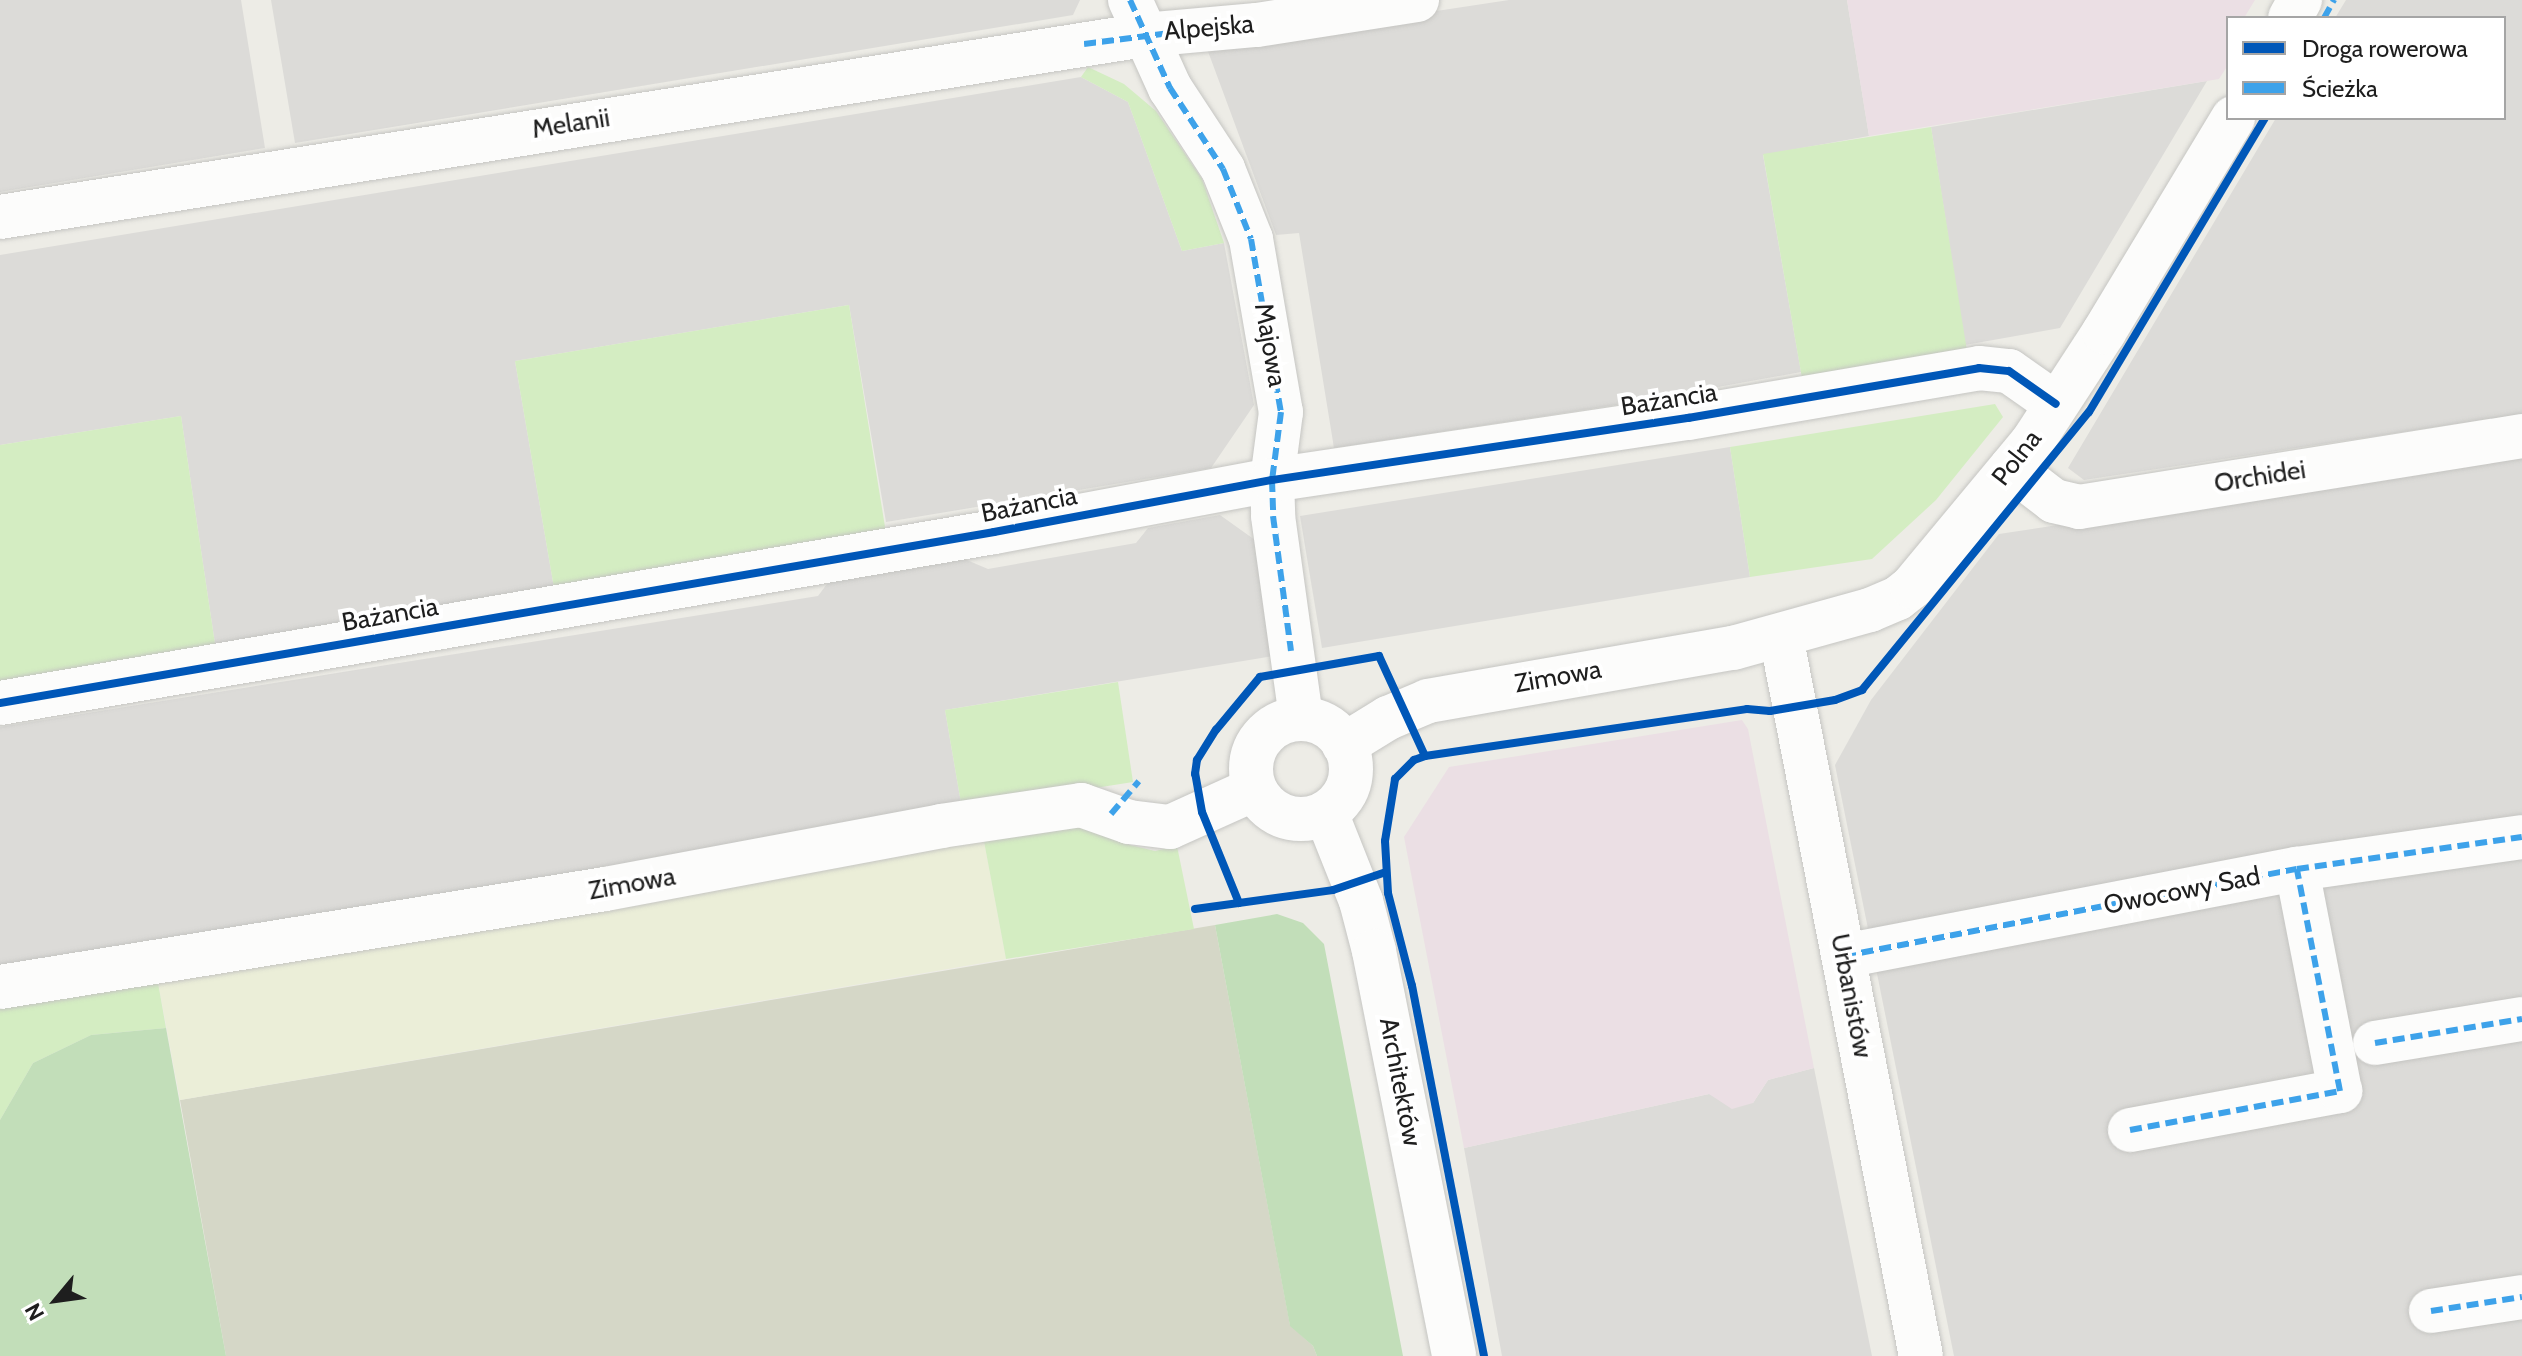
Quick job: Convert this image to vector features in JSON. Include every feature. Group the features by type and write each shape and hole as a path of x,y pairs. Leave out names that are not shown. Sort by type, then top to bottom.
{"street":[{"name":"Alpejska","path":"1137,17 1257,25 1417,0"},
{"name":"Melanii","path":"0,217 1137,17"},
{"name":"Majowa","path":"1137,17 1170,88 1223,169 1251,239 1281,412 1272,480 1273,516 1301,719"},
{"name":"Polna","path":"1781,636 1870,610 1912,587 2033,441 2104,332 2232,120"},
{"name":"Bażancia","path":"0,703 994,532 1272,480 1688,418 1979,368 2009,371 2056,404"},
{"name":"Orchidei","path":"2011,468 2054,501 2079,507 2522,436"},
{"name":"Zimowa","path":"1344,745 1388,718 1428,701 1781,636"},
{"name":"Urbanistów","path":"1781,636 1921,1356"},
{"path":"1301,719 1329,728 1344,745 1351,770 1348,787 1326,813 1311,819 1293,819 1277,814 1254,789 1251,762 1262,737 1286,721 1301,719"},
{"name":"Zimowa","path":"0,987 605,889 941,826 1081,805 1129,822 1170,827 1254,789"},
{"name":"Architektów","path":"1326,813 1361,901 1374,951 1454,1356"},
{"name":"Owocowy Sad","path":"1844,956 2297,869 2522,837"},
{"path":"2130,1130 2340,1091 2297,869"},
{"path":"2375,1043 2522,1019"},
{"path":"2431,1311 2522,1297"}],"shaded area":[{"path":"0,0 241,0 265,148 0,192"},
{"path":"271,0 1080,0 1073,15 295,143"},
{"path":"1509,0 1847,0 1869,136 1763,155 1801,372 1635,402 1334,448 1299,233 1276,235 1206,46"},
{"path":"1847,0 2255,0 2245,16 2226,16 2226,68 2219,79 1869,136"},
{"path":"2346,0 2522,0 2522,414 2084,480 2068,468 2275,120 2506,120 2506,16 2336,16"},
{"path":"1081,77 1128,102 1182,251 1224,243 1254,405 1211,468 886,522 849,305 515,361 554,588 215,644 181,416 0,445 0,255"},
{"path":"2207,81 2060,328 1965,345 1931,127"},
{"path":"1730,447 1750,577 1322,648 1300,516"},
{"path":"2522,454 2522,1356 1954,1356 1835,765 1871,700 1999,534"},
{"path":"1220,515 1255,540 1273,656 945,710 962,809 0,973 0,727 818,596 830,580 962,558 988,569 1136,543 1148,528"},
{"path":"1742,720 1748,729 1814,1068 1768,1080 1753,1103 1732,1109 1709,1094 1464,1148 1404,837 1449,767"},
{"path":"983,836 1006,959 180,1100 157,977"},
{"path":"1215,925 1290,1325 1313,1346 1317,1356 226,1356 180,1100"},
{"path":"1814,1068 1872,1356 1502,1356 1464,1148 1709,1094 1753,1103 1768,1080"}],"green space":[{"path":"1088,67 1124,84 1156,111 1202,179 1224,243 1182,251 1128,102 1081,77"},
{"path":"1931,127 1968,357 1803,384 1763,154"},
{"path":"849,305 886,533 554,588 515,361"},
{"path":"1995,404 2003,417 1936,500 1872,559 1750,577 1730,447"},
{"path":"181,416 215,644 0,683 0,445"},
{"path":"1118,682 1133,782 962,809 945,710"},
{"path":"1093,821 1126,844 1155,851 1177,846 1194,929 1006,959 983,836"},
{"path":"1277,914 1303,923 1324,944 1403,1356 1317,1356 1313,1346 1290,1326 1215,925"},
{"path":"157,977 166,1028 91,1035 33,1063 0,1120 0,1002"},
{"path":"166,1028 226,1356 0,1356 0,1120 33,1063 91,1035"}],"marked path":[{"path":"1130,0 1170,88 1223,169 1251,239 1281,412 1272,480 1273,516 1291,651"},
{"path":"2325,16 2334,0"},
{"path":"1084,44 1201,29"},
{"path":"1111,814 1139,781"},
{"path":"1844,956 2297,869 2522,837"},
{"path":"2130,1130 2340,1091 2297,869"},
{"path":"2375,1043 2522,1019"},
{"path":"2431,1311 2522,1297"}],"cycle path":[{"path":"1484,1356 1412,986 1388,893 1385,841 1395,779 1414,760 1425,756 1747,709 1770,711 1835,700 1862,690 2089,412 2264,120"},
{"path":"0,703 994,532 1272,480 1688,418 1979,368 2009,371 2056,404"},
{"path":"1239,903 1202,812 1195,774 1197,760 1216,730 1260,677 1379,656 1425,756"},
{"path":"1195,909 1333,890 1386,872"}]}
